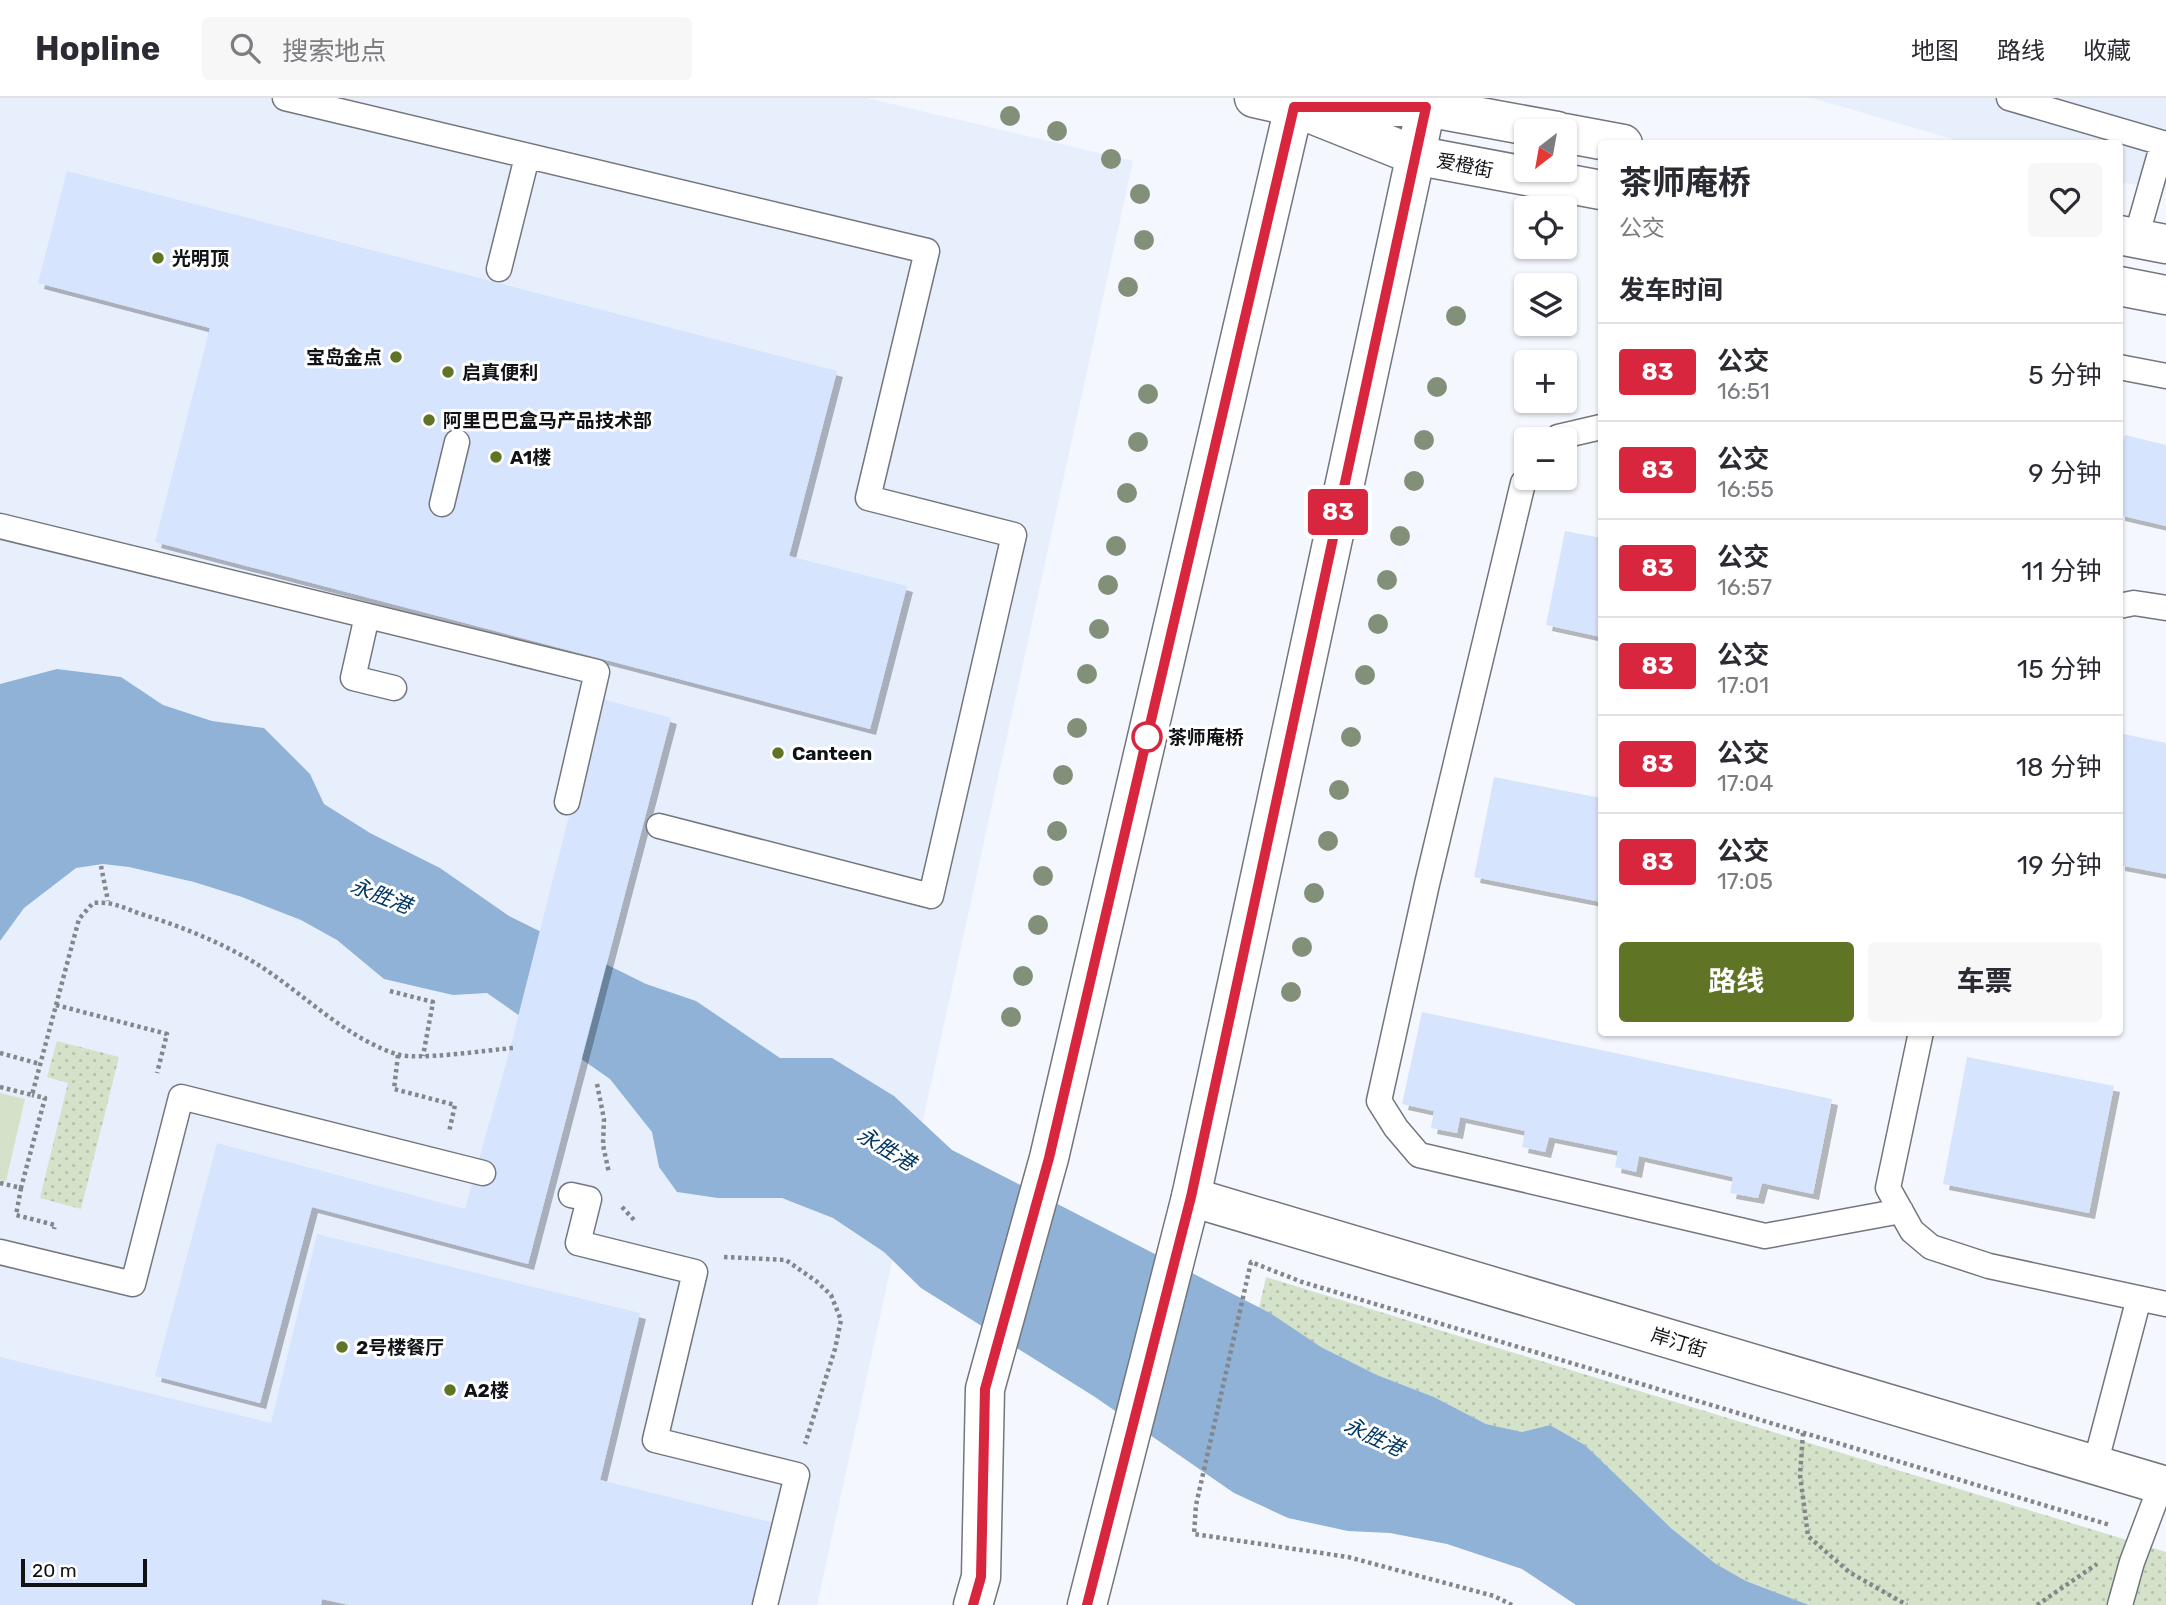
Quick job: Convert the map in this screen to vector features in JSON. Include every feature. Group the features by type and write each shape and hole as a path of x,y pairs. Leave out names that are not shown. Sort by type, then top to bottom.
{"main road":[{"name":"爱橙街","path":"1254,98 1295,103 1427,102 1514,121"},
{"path":"1087,1605 1191,1197 1427,102"},
{"name":"爱橙街","path":"1295,103 1414,155 1598,189"},
{"path":"972,1605 981,1577 985,1389 1049,1158 1295,103"},
{"path":"1577,135 1602,140"},
{"path":"2123,287 2166,295"},
{"name":"岸汀街","path":"1191,1197 2164,1486"}],"lane":[{"path":"285,98 927,251 868,498 1014,535 931,896 659,826"},
{"path":"2010,98 2164,144 2140,239"},
{"path":"499,269 527,157"},
{"path":"2123,368 2166,376"},
{"path":"1577,433 1598,428"},
{"path":"442,504 457,442"},
{"path":"1521,490 1379,1101 1396,1128 1419,1155 1765,1236 1901,1211"},
{"path":"0,526 368,616 413,620 597,672 567,802"},
{"path":"2123,605 2134,603 2166,608"},
{"path":"368,616 353,678 394,688"},
{"path":"1920,1036 1888,1188 1912,1231 1931,1247 1989,1266 2166,1304"},
{"path":"0,1252 133,1284 181,1097 483,1173"},
{"path":"571,1195 589,1199 578,1243 695,1272 655,1440 797,1475 765,1605"},
{"path":"2095,1465 2139,1298"},
{"path":"2120,1605 2132,1562 2164,1486"}],"path":[{"path":"101,866 108,901"},
{"path":"32,1095 79,919 93,903 108,901 174,924 257,965 366,1040 398,1055 423,1056 513,1048"},
{"path":"390,991 433,1002 423,1056"},
{"path":"56,1005 167,1034 158,1067"},
{"path":"0,1053 40,1064"},
{"path":"398,1055 394,1089 455,1105 447,1138"},
{"path":"0,1087 45,1098 16,1215 55,1225 53,1233"},
{"path":"0,1183 21,1188"},
{"path":"1511,1605 1494,1596 1348,1557 1194,1534 1196,1505 1251,1262 1302,1282 2142,1535"},
{"path":"1803,1433 1800,1475 1808,1536 1849,1572 1907,1605"}],"shaded area":[{"path":"0,98 867,98 1133,161 817,1605 0,1605"},
{"path":"1812,98 2166,98 2166,189 2123,183 2123,140 1956,140"}],"green space":[{"path":"57,1041 119,1057 81,1209 40,1198 68,1083 47,1077"},
{"path":"0,1093 25,1099 6,1181 0,1180"},
{"path":"1266,1277 2166,1552 2166,1605 1809,1605 1746,1581 1716,1564 1672,1529 1585,1445 1550,1425 1522,1432 1486,1424 1434,1397 1377,1375 1321,1347 1259,1308"}],"water":[{"name":"永胜港","path":"57,669 121,677 163,705 212,721 264,728 310,774 324,804 370,833 440,868 509,916 646,984 696,1001 780,1058 832,1058 894,1096 952,1150 1270,1313 1321,1347 1377,1375 1434,1397 1486,1424 1522,1432 1550,1425 1585,1445 1672,1529 1716,1564 1746,1581 1809,1605 1576,1605 1522,1569 1447,1544 1390,1533 1348,1531 1288,1518 1234,1493 1095,1397 921,1288 884,1252 833,1218 782,1198 718,1198 677,1192 659,1167 652,1132 610,1079 487,993 453,995 384,979 337,940 301,920 242,897 194,882 129,867 103,864 76,868 24,908 0,941 0,684"}],"building":[{"name":"A1楼","path":"67,171 837,371 789,556 907,586 870,729 155,542 210,328 38,283"},
{"path":"2125,435 2166,445 2166,526 2123,516"},
{"path":"1565,531 1598,537 1598,636 1546,625"},
{"path":"599,698 671,718 528,1264 312,1207 260,1403 155,1376 217,1143 465,1209 506,1064"},
{"path":"2123,734 2166,743 2166,874 2123,866"},
{"path":"1494,777 1598,797 1598,901 1474,877"},
{"path":"1422,1012 1832,1099 1813,1194 1762,1183 1758,1198 1730,1193 1733,1177 1639,1156 1636,1172 1615,1167 1618,1151 1549,1137 1545,1152 1522,1147 1525,1131 1460,1117 1457,1133 1431,1128 1434,1111 1402,1104"},
{"path":"1967,1057 2114,1086 2089,1213 1943,1184"},
{"name":"A2楼","path":"317,1234 640,1313 600,1480 778,1524 759,1605 349,1605 322,1599 321,1605 0,1605 0,1357 271,1423"}],"bus line":[{"name":"83","path":"973,1605 981,1577 985,1389 1049,1158 1294,107 1426,107 1191,1197 1087,1605"}],"place":[{"name":"光明顶","path":"158,258"},
{"name":"宝岛金点","path":"396,357"},
{"name":"启真便利","path":"448,372"},
{"name":"阿里巴巴盒马产品技术部","path":"429,420"},
{"name":"A1楼","path":"496,457"},
{"name":"茶师庵桥","path":"1147,737"},
{"name":"Canteen","path":"778,753"},
{"name":"2号楼餐厅","path":"342,1347"},
{"name":"A2楼","path":"450,1390"}]}
